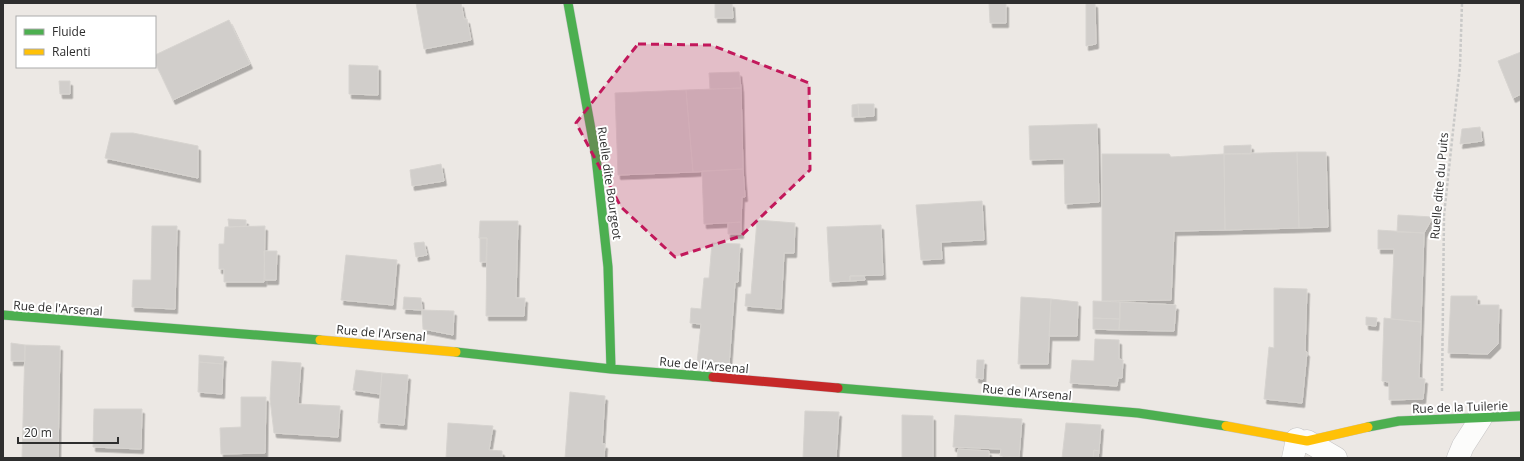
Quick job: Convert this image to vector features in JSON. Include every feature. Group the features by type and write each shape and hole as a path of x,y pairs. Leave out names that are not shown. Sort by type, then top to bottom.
{"street":[{"name":"Ruelle dite Bourgeot","path":"568,3 596,157 608,267 611,369"},
{"name":"Rue de l'Arsenal","path":"3,315 390,345 611,369 1138,413 1263,432 1299,446 1358,429 1399,422"},
{"name":"Rue de la Tuilerie","path":"1399,422 1521,416"},
{"path":"1458,458 1463,446 1481,418"},
{"path":"1299,446 1336,458"}],"path":[{"name":"Ruelle dite du Puits","path":"1442,420 1444,215 1460,66 1462,3"}],"highlighted area":[{"path":"638,44 711,45 809,83 810,170 741,236 675,257 621,207 576,123"}],"building":[{"path":"416,3 461,3 464,19 467,19 471,40 424,49"},
{"path":"715,3 732,3 733,18 715,18"},
{"path":"989,3 1006,3 1006,23 990,23"},
{"path":"1086,3 1095,3 1096,44 1086,46"},
{"path":"229,20 250,64 173,100 156,64 156,55"},
{"path":"1521,52 1521,94 1513,98 1498,61"},
{"path":"349,65 378,66 378,95 349,94"},
{"path":"739,72 741,88 710,89 709,73"},
{"path":"59,81 70,81 70,94 60,94"},
{"path":"741,88 743,169 693,172 686,90"},
{"path":"686,90 693,172 618,175 615,93"},
{"path":"858,104 859,117 852,117 852,105"},
{"path":"858,104 874,104 874,116 859,117"},
{"path":"1097,124 1099,202 1065,204 1064,159 1030,160 1029,126"},
{"path":"1480,127 1482,141 1460,144 1462,129"},
{"path":"111,133 133,133 198,146 198,178 105,158"},
{"path":"1251,145 1251,154 1224,154 1224,146"},
{"path":"1297,152 1326,152 1328,227 1299,228"},
{"path":"1297,152 1299,228 1225,230 1224,154"},
{"path":"1102,154 1169,154 1171,157 1224,154 1225,230 1174,231 1171,300 1102,301"},
{"path":"441,164 444,181 412,186 410,170"},
{"path":"743,169 745,197 742,197 741,222 704,224 702,171"},
{"path":"982,201 984,240 941,242 942,259 921,260 916,205"},
{"path":"1398,215 1433,217 1424,233 1397,232"},
{"path":"228,219 246,220 246,226 229,227"},
{"path":"757,220 795,223 794,253 784,253 781,309 745,306 746,294 751,294"},
{"path":"480,221 518,221 516,298 525,298 524,316 486,316 487,238 479,238"},
{"path":"741,222 741,234 728,234 728,223"},
{"path":"881,225 883,275 850,276 850,281 830,282 827,227"},
{"path":"152,226 177,226 175,309 132,307 133,280 151,280"},
{"path":"265,226 264,282 224,282 224,269 219,269 219,244 224,244 225,227"},
{"path":"1378,230 1424,233 1421,322 1391,319 1394,249 1378,249"},
{"path":"480,238 487,238 486,262 480,262"},
{"path":"424,242 427,255 416,257 414,243"},
{"path":"712,243 740,244 738,282 735,282 729,365 697,363 701,324 690,323 691,308 701,309 704,278 709,278"},
{"path":"264,251 277,251 276,280 265,280"},
{"path":"346,255 397,260 393,305 341,300"},
{"path":"850,276 864,276 865,280 850,281"},
{"path":"1274,288 1307,289 1305,351 1307,352 1302,403 1264,399 1269,347 1274,348"},
{"path":"1451,296 1477,296 1477,305 1499,305 1498,344 1488,354 1448,353"},
{"path":"404,297 421,298 422,310 403,309"},
{"path":"1021,297 1051,299 1048,364 1018,364"},
{"path":"1051,299 1078,302 1077,336 1049,336"},
{"path":"1093,301 1120,302 1120,319 1093,318"},
{"path":"1120,302 1176,305 1174,331 1119,330"},
{"path":"422,310 454,311 453,335 423,329"},
{"path":"1366,317 1377,318 1376,326 1366,325"},
{"path":"1093,318 1120,319 1119,330 1093,329"},
{"path":"1384,318 1421,322 1419,378 1425,379 1423,399 1389,400 1389,382 1382,381"},
{"path":"1095,339 1119,340 1119,359 1123,360 1122,378 1118,378 1117,386 1070,383 1072,360 1094,361"},
{"path":"11,343 25,345 25,361 11,361"},
{"path":"25,345 60,346 58,458 22,458"},
{"path":"199,355 224,357 223,364 199,362"},
{"path":"977,360 984,360 983,379 976,378"},
{"path":"272,361 301,363 298,404 340,406 338,437 274,433 270,399"},
{"path":"199,362 223,364 222,394 198,392"},
{"path":"356,370 382,373 380,394 353,390"},
{"path":"382,373 408,375 404,425 378,423"},
{"path":"570,392 605,396 602,444 605,444 604,458 565,458"},
{"path":"241,397 266,397 265,453 221,454 220,428 241,427"},
{"path":"94,409 142,409 141,449 93,447"},
{"path":"805,411 839,412 836,458 803,458"},
{"path":"902,415 933,416 933,458 902,458"},
{"path":"955,415 1022,419 1019,457 1000,456 1001,449 953,447"},
{"path":"448,423 493,426 489,450 502,451 502,458 446,458"},
{"path":"1066,423 1101,425 1099,451 1094,450 1093,458 1062,458"},
{"path":"958,449 989,451 989,458 957,458"},
{"path":"1094,450 1099,451 1098,458 1093,458"}],"traffic: fast":[{"path":"568,3 596,157 608,267 611,369"},
{"path":"3,315 320,340"},
{"path":"456,352 611,369 713,377"},
{"path":"838,388 1138,413 1226,426"},
{"path":"1368,427 1399,421 1521,416"}],"traffic: slow":[{"path":"320,340 456,352"},
{"path":"1226,426 1307,441 1368,427"}],"traffic: jam":[{"path":"713,377 838,388"}]}
